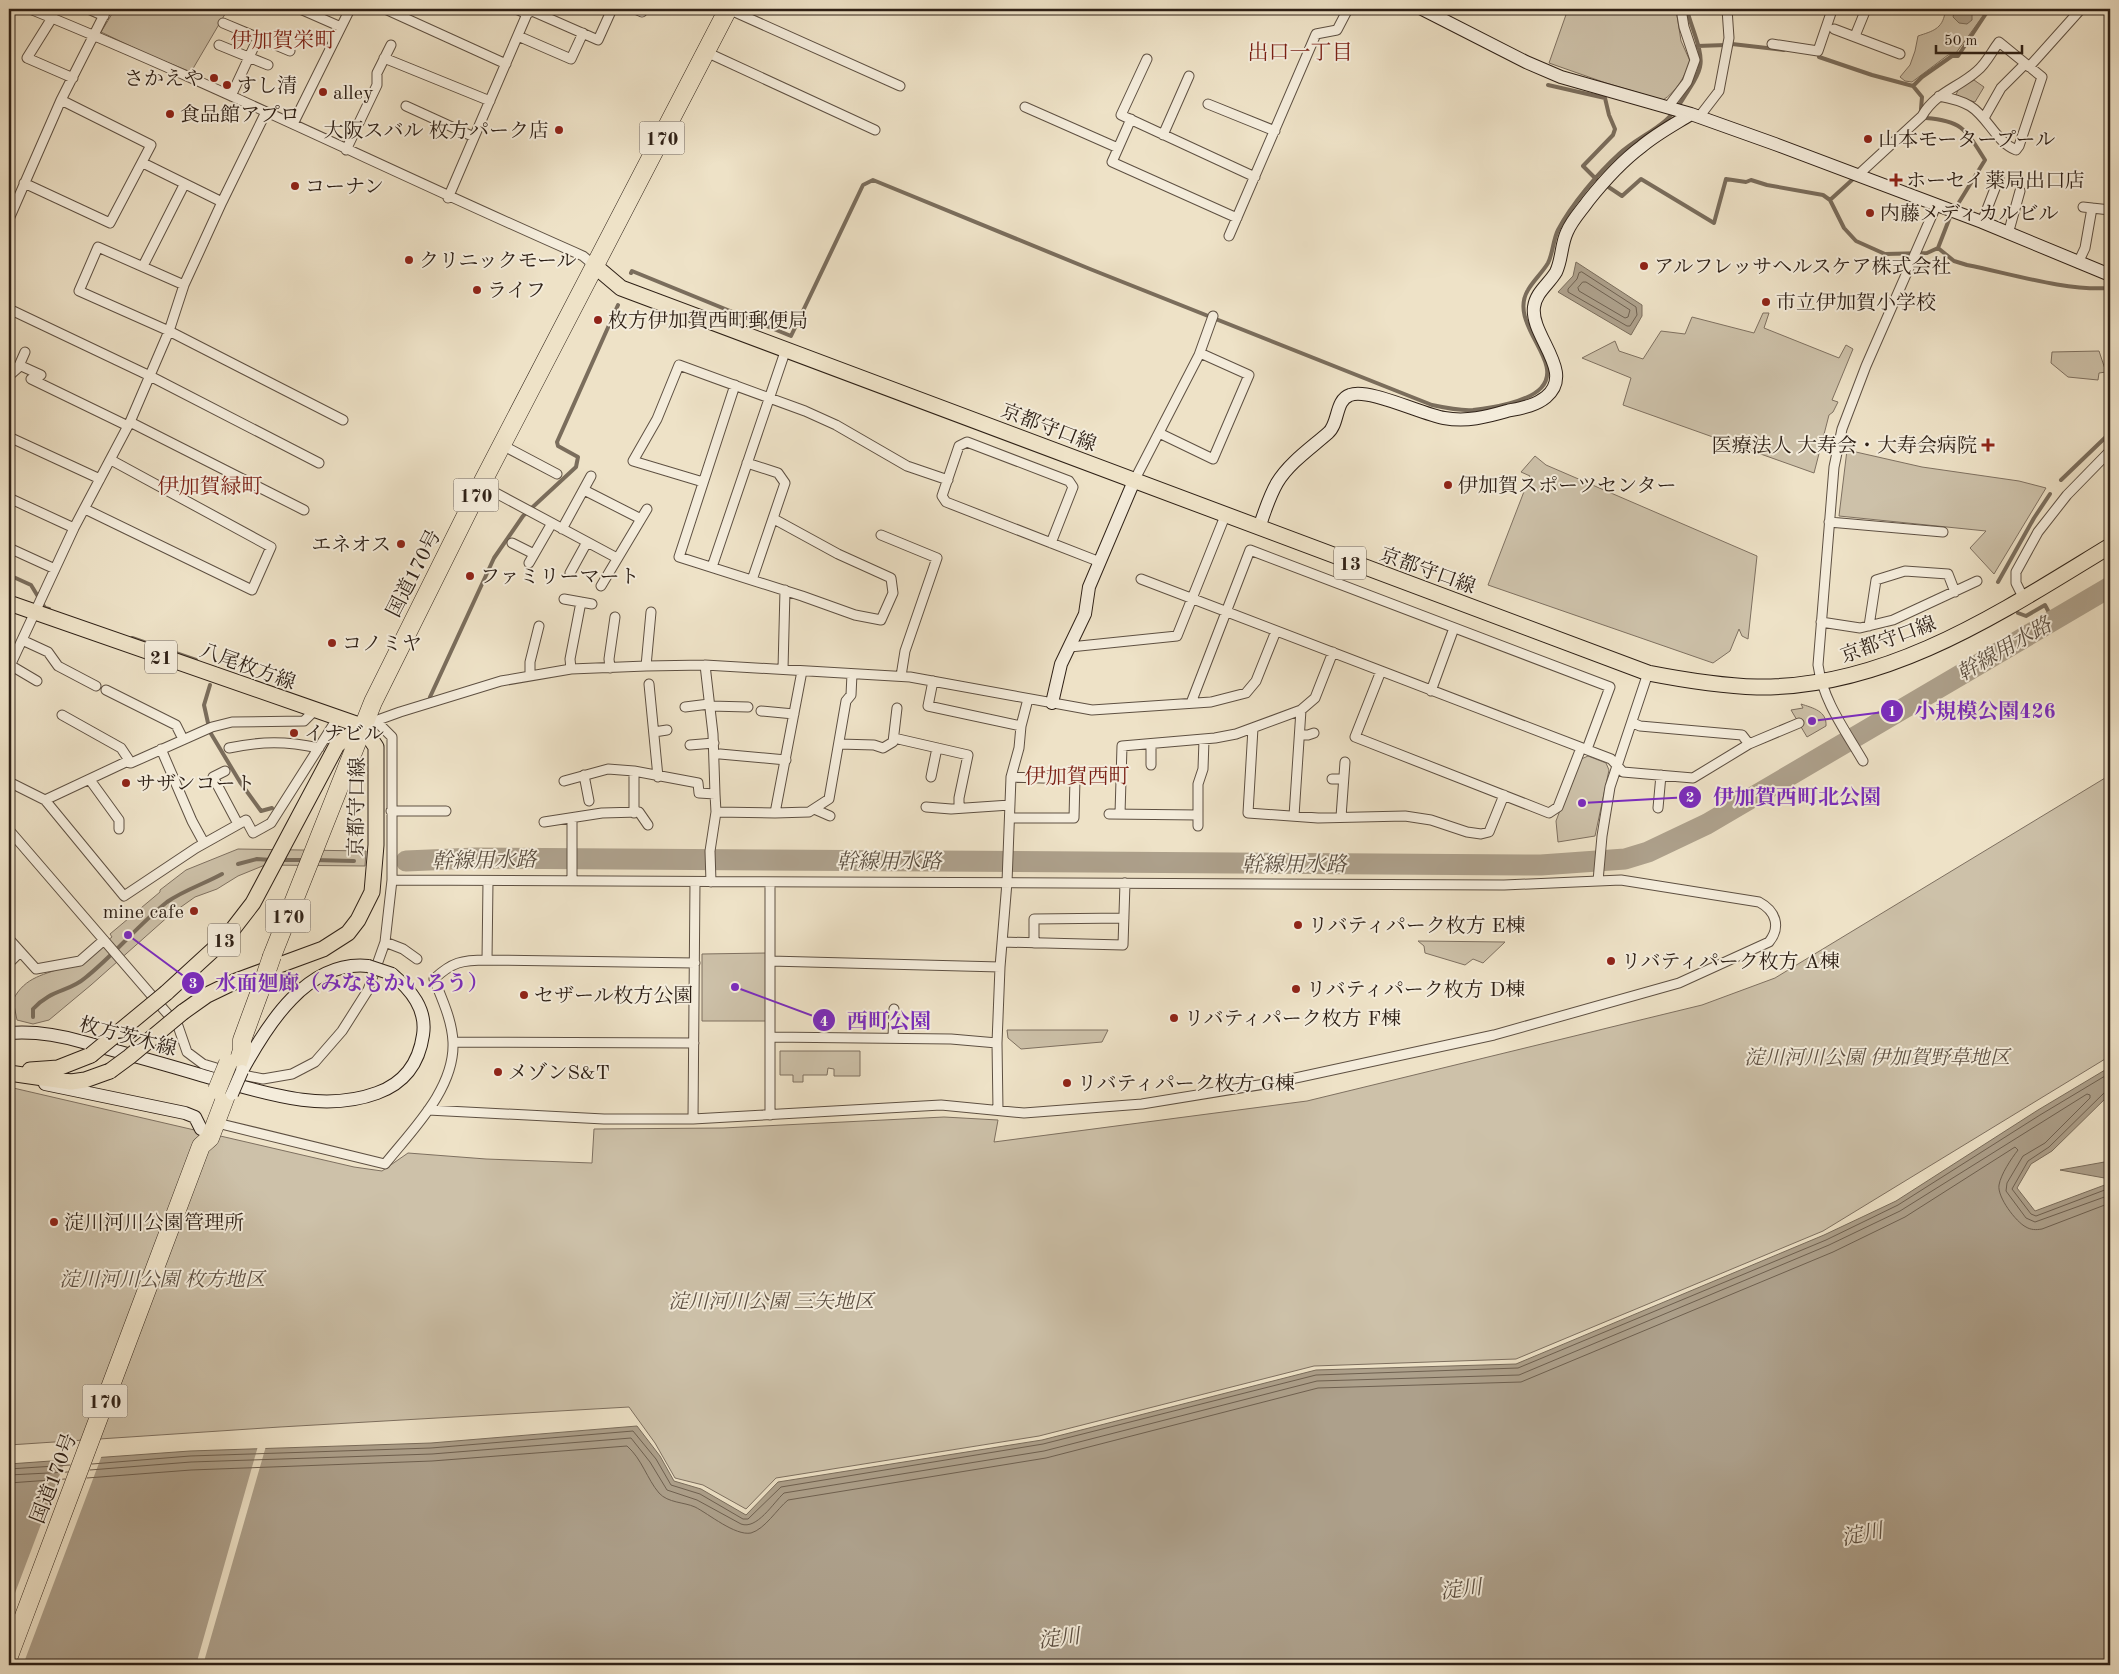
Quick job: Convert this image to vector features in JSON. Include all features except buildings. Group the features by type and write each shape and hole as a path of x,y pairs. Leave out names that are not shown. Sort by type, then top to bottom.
{"highway":[{"name":"国道170号","path":"9,1656 205,1134 236,1067 233,1048 242,1040 314,847 368,723 589,261 706,52 728,9"}],"main road":[{"name":"京都守口線","path":"589,261 621,288 1648,673 1710,685 1759,687 1820,682 1885,666 1946,640 2024,599 2110,546"},
{"name":"八尾枚方線","path":"9,603 337,719 368,723"},
{"name":"京都守口線","path":"368,723 376,747 375,877 372,892 358,920 348,933 323,949 236,980 207,995 110,1070 85,1080 71,1082 10,1071 58,1068 90,1055 166,994 226,938 253,903 337,746 368,723"}],"street":[{"path":"30,9 95,35 231,96 448,198 589,261"},
{"path":"9,219 12,205 61,100 106,12 88,9"},
{"path":"300,9 341,27"},
{"path":"293,124 350,9"},
{"path":"385,9 506,64"},
{"path":"516,9 527,14"},
{"path":"448,198 527,14 532,11 598,40 612,9"},
{"path":"635,9 642,12 643,9"},
{"path":"728,9 900,86"},
{"path":"1229,236 1316,34 1337,30 1348,9"},
{"path":"1422,9 1526,62 1561,77 1682,111 1982,222 2110,275"},
{"path":"1680,9 1684,27 1696,60 1687,82 1682,111"},
{"path":"1258,528 1278,482 1301,456 1332,430 1343,399 1349,395 1370,396 1421,413 1463,420 1479,419 1538,403 1548,396 1553,389 1556,377 1555,366 1534,320 1534,306 1538,294 1557,270 1567,232 1576,217 1608,177 1682,111 1719,91 1730,38 1726,9"},
{"path":"1772,44 1818,51 1832,10 1828,9"},
{"path":"1855,36 1866,9"},
{"path":"1984,118 2001,88 2027,65 2081,9"},
{"path":"52,18 27,58 73,78"},
{"path":"223,23 290,51"},
{"path":"1834,29 1900,54"},
{"path":"518,36 571,59 583,33"},
{"path":"231,96 258,38"},
{"path":"1858,175 1922,116 1929,104 1939,96 1978,71 1999,42 2042,77 2016,150 2007,146 1984,118 1970,106 1939,96"},
{"path":"219,45 268,65"},
{"path":"346,150 377,85 377,73 391,45"},
{"path":"706,52 875,130"},
{"path":"384,58 490,101"},
{"path":"1147,59 1121,115 1255,177"},
{"path":"1163,135 1189,76"},
{"path":"24,182 110,222 143,163 151,145 61,100"},
{"path":"1208,104 1275,131"},
{"path":"406,106 474,138"},
{"path":"1025,107 1118,148"},
{"path":"37,680 9,667 74,528 129,424 169,331 184,285 266,112"},
{"path":"1130,119 1112,162 1237,218"},
{"path":"143,163 184,185 222,202"},
{"path":"1982,222 2000,178"},
{"path":"143,266 184,185"},
{"path":"2008,234 2020,191"},
{"path":"1863,761 1834,714 1820,682 1818,665 1834,467 1842,429 1866,366 1936,206"},
{"path":"2078,263 2085,248 2087,207 2110,210"},
{"path":"184,285 98,247 79,291 169,331 343,420"},
{"path":"9,309 150,376 320,463"},
{"path":"1052,703 1061,664 1085,614 1089,587 1134,481 1200,353 1213,316"},
{"path":"712,568 786,349"},
{"path":"9,376 19,365 25,352"},
{"path":"1159,433 1213,459 1249,375 1200,353"},
{"path":"19,365 41,375"},
{"path":"703,482 634,461 658,419 679,365 770,398 836,425 907,466 948,480"},
{"path":"31,379 129,424 304,510"},
{"path":"735,385 679,557 785,590 855,615 881,620 893,593 891,578 838,554 774,519"},
{"path":"9,438 100,479"},
{"path":"1051,543 1073,488 1069,481 967,442 959,446 942,496 946,502 1051,543 1100,562"},
{"path":"502,445 557,474"},
{"path":"2024,599 2016,583 2016,572 2038,532 2067,495 2110,452"},
{"path":"85,509 252,590 271,547 111,460"},
{"path":"747,463 778,473 785,483 752,580"},
{"path":"562,529 592,476"},
{"path":"481,485 618,558"},
{"path":"584,490 641,519"},
{"path":"9,498 74,528"},
{"path":"601,586 647,509"},
{"path":"1070,647 1177,636 1225,516"},
{"path":"1829,522 1943,532"},
{"path":"528,563 552,523"},
{"path":"881,535 937,558 905,651 901,676"},
{"path":"570,573 588,542"},
{"path":"512,543 534,554"},
{"path":"9,548 55,569"},
{"path":"1191,703 1250,550 1610,687 1558,807 1549,813 1355,737 1380,671"},
{"path":"1869,626 1876,580 1905,571 1948,574 1955,592"},
{"path":"1141,579 1611,759 1623,772 1693,778 1750,744 1799,723"},
{"path":"1821,622 1860,628 1893,620 1977,581"},
{"path":"783,669 785,590"},
{"path":"564,599 592,604"},
{"path":"571,670 570,659 581,602"},
{"path":"646,666 651,612"},
{"path":"610,668 609,659 615,617"},
{"path":"530,675 530,662 539,626"},
{"path":"1431,690 1454,628"},
{"path":"368,723 501,681 530,675 571,670 646,666 705,665 901,676 1092,710 1211,702 1246,693 1256,681 1276,631"},
{"path":"22,640 48,652 58,666 96,686"},
{"path":"1120,814 1122,746 1204,740 1236,734 1301,710 1316,698 1333,652"},
{"path":"705,665 714,743 716,812 710,851 711,882"},
{"path":"775,813 802,671"},
{"path":"1598,881 1602,836 1610,787 1633,723 1648,673"},
{"path":"716,812 809,812 829,799 846,701 850,695 852,674"},
{"path":"933,681 928,706 1021,726"},
{"path":"649,684 658,777"},
{"path":"106,690 176,725 184,740"},
{"path":"998,1110 997,1043 1000,967 1007,882 1011,777 1019,748 1021,726 1028,699"},
{"path":"686,707 710,705 748,707"},
{"path":"839,744 874,745 882,748 893,742 897,708"},
{"path":"1294,816 1301,710"},
{"path":"45,800 126,762 131,763 209,728 232,722 304,721 314,711"},
{"path":"761,712 794,714"},
{"path":"62,715 122,748 131,763"},
{"path":"9,782 45,800 124,896 204,843 246,820 253,833 271,824 337,719"},
{"path":"9,830 178,1026 188,1052 203,1064 233,1073 263,1079 292,1074 315,1062 342,1030 368,990 385,942 392,880 392,737 368,723"},
{"path":"1633,723 1640,726 1742,735 1750,744"},
{"path":"1252,728 1248,813 1341,817 1405,816 1431,820 1467,832 1481,834 1489,832 1504,795"},
{"path":"654,732 666,730"},
{"path":"1300,735 1314,733"},
{"path":"894,738 968,755 959,798 959,808"},
{"path":"1198,826 1198,784 1202,769 1204,740"},
{"path":"229,748 249,744 290,742 319,748"},
{"path":"690,745 714,743"},
{"path":"1151,744 1151,765"},
{"path":"931,778 937,748"},
{"path":"161,749 192,821 204,843"},
{"path":"720,754 786,760"},
{"path":"1341,817 1345,762"},
{"path":"564,781 608,769 634,771 698,783 699,793 715,794"},
{"path":"225,771 213,777 238,824"},
{"path":"634,771 634,812"},
{"path":"584,775 589,801"},
{"path":"1658,808 1661,775"},
{"path":"1010,818 1074,818 1076,779 1011,777"},
{"path":"1332,779 1344,779"},
{"path":"90,780 119,820 119,828"},
{"path":"926,807 959,808 1010,805"},
{"path":"814,808 830,816"},
{"path":"391,811 446,811"},
{"path":"544,822 602,813 639,812 648,825"},
{"path":"1109,814 1198,815"},
{"path":"572,818 572,881"},
{"path":"392,880 488,882 1007,882 1504,885 1621,880 1759,902 1769,907 1776,919 1775,934 1769,942 1679,984 1494,1035 1277,1082 1142,1104 1024,1113 941,1105 694,1120 604,1119 428,1110"},
{"path":"487,960 488,882"},
{"path":"694,1120 695,882"},
{"path":"770,882 770,1115"},
{"path":"1002,942 1123,945 1125,883"},
{"path":"1034,943 1034,919 1124,918"},
{"path":"9,939 36,969 80,961 104,940"},
{"path":"385,942 403,949 417,959"},
{"path":"9,964 20,952"},
{"path":"10,1071 60,1088 185,1113 195,1117 205,1134 385,1164 428,1110 442,1086 451,1064 453,1042 450,1023 432,976 447,966 465,960 695,963"},
{"path":"770,961 1000,967"},
{"name":"枚方茨木線","path":"9,1033 29,1031 81,1041 282,1097 327,1102 349,1101 389,1089 404,1078 415,1064 422,1047 423,1015 416,998 392,974 368,966 356,965 331,971 317,978 299,992 236,1067"},
{"path":"893,1038 894,1009"},
{"path":"770,1036 951,1039 997,1043"},
{"path":"453,1042 694,1043"}],"green space":[{"path":"115,9 228,9 191,72 149,55 101,32"},
{"path":"1568,9 1676,9 1681,41 1690,61 1680,83 1663,100 1549,63"},
{"path":"1941,9 1988,9 1956,53 1948,55 1912,82 1905,81 1900,77 1910,65 1918,36 1932,31 1942,23 1945,13"},
{"path":"1974,80 1984,87 1975,102 1955,97 1959,88"},
{"path":"1763,313 1769,313 1764,328 1839,358 1846,345 1853,349 1832,400 1838,402 1833,412 1829,415 1814,473 1623,405 1631,378 1582,358 1615,341 1619,351 1643,359 1661,331 1685,334 1692,317 1754,333"},
{"path":"2099,351 2106,372 2099,373 2098,380 2068,377 2051,363 2052,352"},
{"path":"1847,450 1922,467 2019,481 2046,488 1994,574 1970,548 1986,531 1839,516"},
{"path":"1535,456 1546,465 1757,556 1748,639 1742,636 1739,629 1730,651 1713,663 1488,585 1530,476 1521,472"},
{"path":"1801,704 1818,711 1826,721 1826,726 1807,737 1791,710 1803,708"},
{"path":"1588,756 1606,763 1609,770 1595,836 1558,842 1556,821 1579,760"},
{"name":"淀川河川公園 三矢地区","path":"2110,775 2110,1056 1823,1231 1516,1359 1314,1366 1039,1436 776,1478 746,1509 703,1485 675,1478 655,1443 629,1407 9,1445 9,1087 354,1167 382,1171 408,1153 486,1159 592,1163 594,1129 723,1128 944,1117 998,1120 994,1142 1307,1101 1702,1005 1775,978"},
{"path":"238,849 366,851 365,866 265,865 238,876 217,889 195,897 171,914 49,1020 33,1024 17,1020 13,1000 23,986 36,977 73,963 102,945 112,937 110,934 186,870"},
{"path":"1418,941 1505,942 1483,963 1473,959 1465,965 1425,953 1424,946"},
{"path":"767,953 768,1021 702,1021 702,954"},
{"path":"1007,1030 1108,1030 1102,1042 1021,1049 1008,1038"},
{"path":"780,1051 860,1051 860,1076 834,1076 834,1069 828,1068 827,1075 803,1075 803,1082 793,1082 793,1075 780,1075"}],"water":[{"path":"1955,9 1970,9 1972,20 1967,24 1959,23 1953,17"},
{"path":"1576,262 1642,305 1642,316 1631,335 1558,292 1573,276"},
{"name":"淀川","path":"2110,1067 2110,1094 2052,1151 2031,1164 2017,1188 2035,1211 2110,1183 2110,1665 9,1665 9,1464 190,1451 431,1443 637,1426 660,1456 674,1481 701,1489 746,1515 778,1482 1042,1440 1316,1370 1516,1364 1824,1235 1896,1201 2038,1110"},
{"path":"2110,1161 2110,1179 2060,1170"}],"pier":[{"path":"258,1446 266,1446 203,1665 196,1665"},
{"path":"102,1455 23,1665 9,1665 9,1609 66,1458"}],"waterway":[{"path":"631,273 632,271 791,336 863,185 873,180 1090,269 1432,405 1468,410 1509,404 1535,393 1541,388 1547,378 1547,366 1529,329 1524,303 1532,283 1548,263 1556,234 1563,220 1594,180 1624,149 1669,118 1681,103 1697,76 1701,61 1700,54 1687,9"},
{"path":"1921,109 1922,97 1913,86 1922,77 1952,56 1958,56 1989,9"},
{"path":"1732,44 1784,50"},
{"path":"1697,46 1726,45"},
{"path":"1819,57 1872,75 1913,86"},
{"path":"1548,85 1605,98 1615,129 1613,135 1583,166 1596,179"},
{"path":"1604,184 1622,196 1641,179 1714,223 1726,179 1746,182 1751,180 1767,185 1823,195 1830,200 1844,228 1856,241 1885,254 1927,253 1938,248 1950,217 1985,160 1968,134 1962,129 1948,122 1926,118"},
{"path":"1830,200 1852,180"},
{"path":"1938,248 1954,261 1967,265 2038,281 2075,287 2110,288"},
{"path":"430,697 494,558 523,516 576,467 578,457 558,446 557,442 618,305"},
{"path":"2061,480 2110,433"},
{"path":"1998,582 2034,518 2050,494"},
{"path":"9,575 31,585 45,608 49,609"},
{"name":"幹線用水路","path":"406,861 475,858 1541,865 1625,859 1648,852 1707,824 2110,587"},
{"path":"2018,613 2026,616 2045,605 2053,620"},
{"path":"132,638 196,660"},
{"path":"210,685 204,705 210,732 240,782 261,811 272,808"},
{"name":"幹線用水路","path":"238,864 257,859 271,860"},
{"name":"幹線用水路","path":"280,860 306,860"},
{"name":"幹線用水路","path":"315,860 354,861"},
{"name":"幹線用水路","path":"33,1017 33,1009 53,994 79,983 167,902 222,874"}],"place":[{"name":"さかえや","path":"214,78"},
{"name":"すし清","path":"227,85"},
{"name":"alley","path":"323,92"},
{"name":"食品館アプロ","path":"170,114"},
{"name":"大阪スバル 枚方パーク店","path":"559,130"},
{"name":"山本モータープール","path":"1868,139"},
{"name":"ホーセイ薬局出口店","path":"1896,180"},
{"name":"コーナン","path":"295,186"},
{"name":"内藤メディカルビル","path":"1870,213"},
{"name":"クリニックモール","path":"409,260"},
{"name":"アルフレッサヘルスケア株式会社","path":"1644,266"},
{"name":"ライフ","path":"477,290"},
{"name":"市立伊加賀小学校","path":"1766,302"},
{"name":"枚方伊加賀西町郵便局","path":"598,320"},
{"name":"医療法人 大寿会・大寿会病院","path":"1988,445"},
{"name":"伊加賀スポーツセンター","path":"1448,485"},
{"name":"エネオス","path":"401,544"},
{"name":"ファミリーマート","path":"470,576"},
{"name":"コノミヤ","path":"332,643"},
{"name":"小規模公園426","path":"1812,721"},
{"name":"イナビル","path":"294,733"},
{"name":"サザンコート","path":"126,783"},
{"name":"伊加賀西町北公園","path":"1582,803"},
{"name":"mine cafe","path":"194,911"},
{"name":"リバティパーク枚方 E棟","path":"1298,925"},
{"name":"水面廻廊（みなもかいろう）","path":"128,935"},
{"name":"リバティパーク枚方 A棟","path":"1611,961"},
{"name":"西町公園","path":"735,987"},
{"name":"リバティパーク枚方 D棟","path":"1296,989"},
{"name":"セザール枚方公園","path":"524,995"},
{"name":"リバティパーク枚方 F棟","path":"1174,1018"},
{"name":"メゾンS&T","path":"498,1072"},
{"name":"リバティパーク枚方 G棟","path":"1067,1083"},
{"name":"淀川河川公園管理所","path":"54,1222"}],"district":[{"name":"伊加賀栄町","path":"283,40"},
{"name":"出口一丁目","path":"1300,52"},
{"name":"伊加賀緑町","path":"210,486"},
{"name":"伊加賀西町","path":"1077,776"}],"park label":[{"name":"淀川河川公園 伊加賀野草地区","path":"1877,1057"},
{"name":"淀川河川公園 枚方地区","path":"162,1279"}]}
